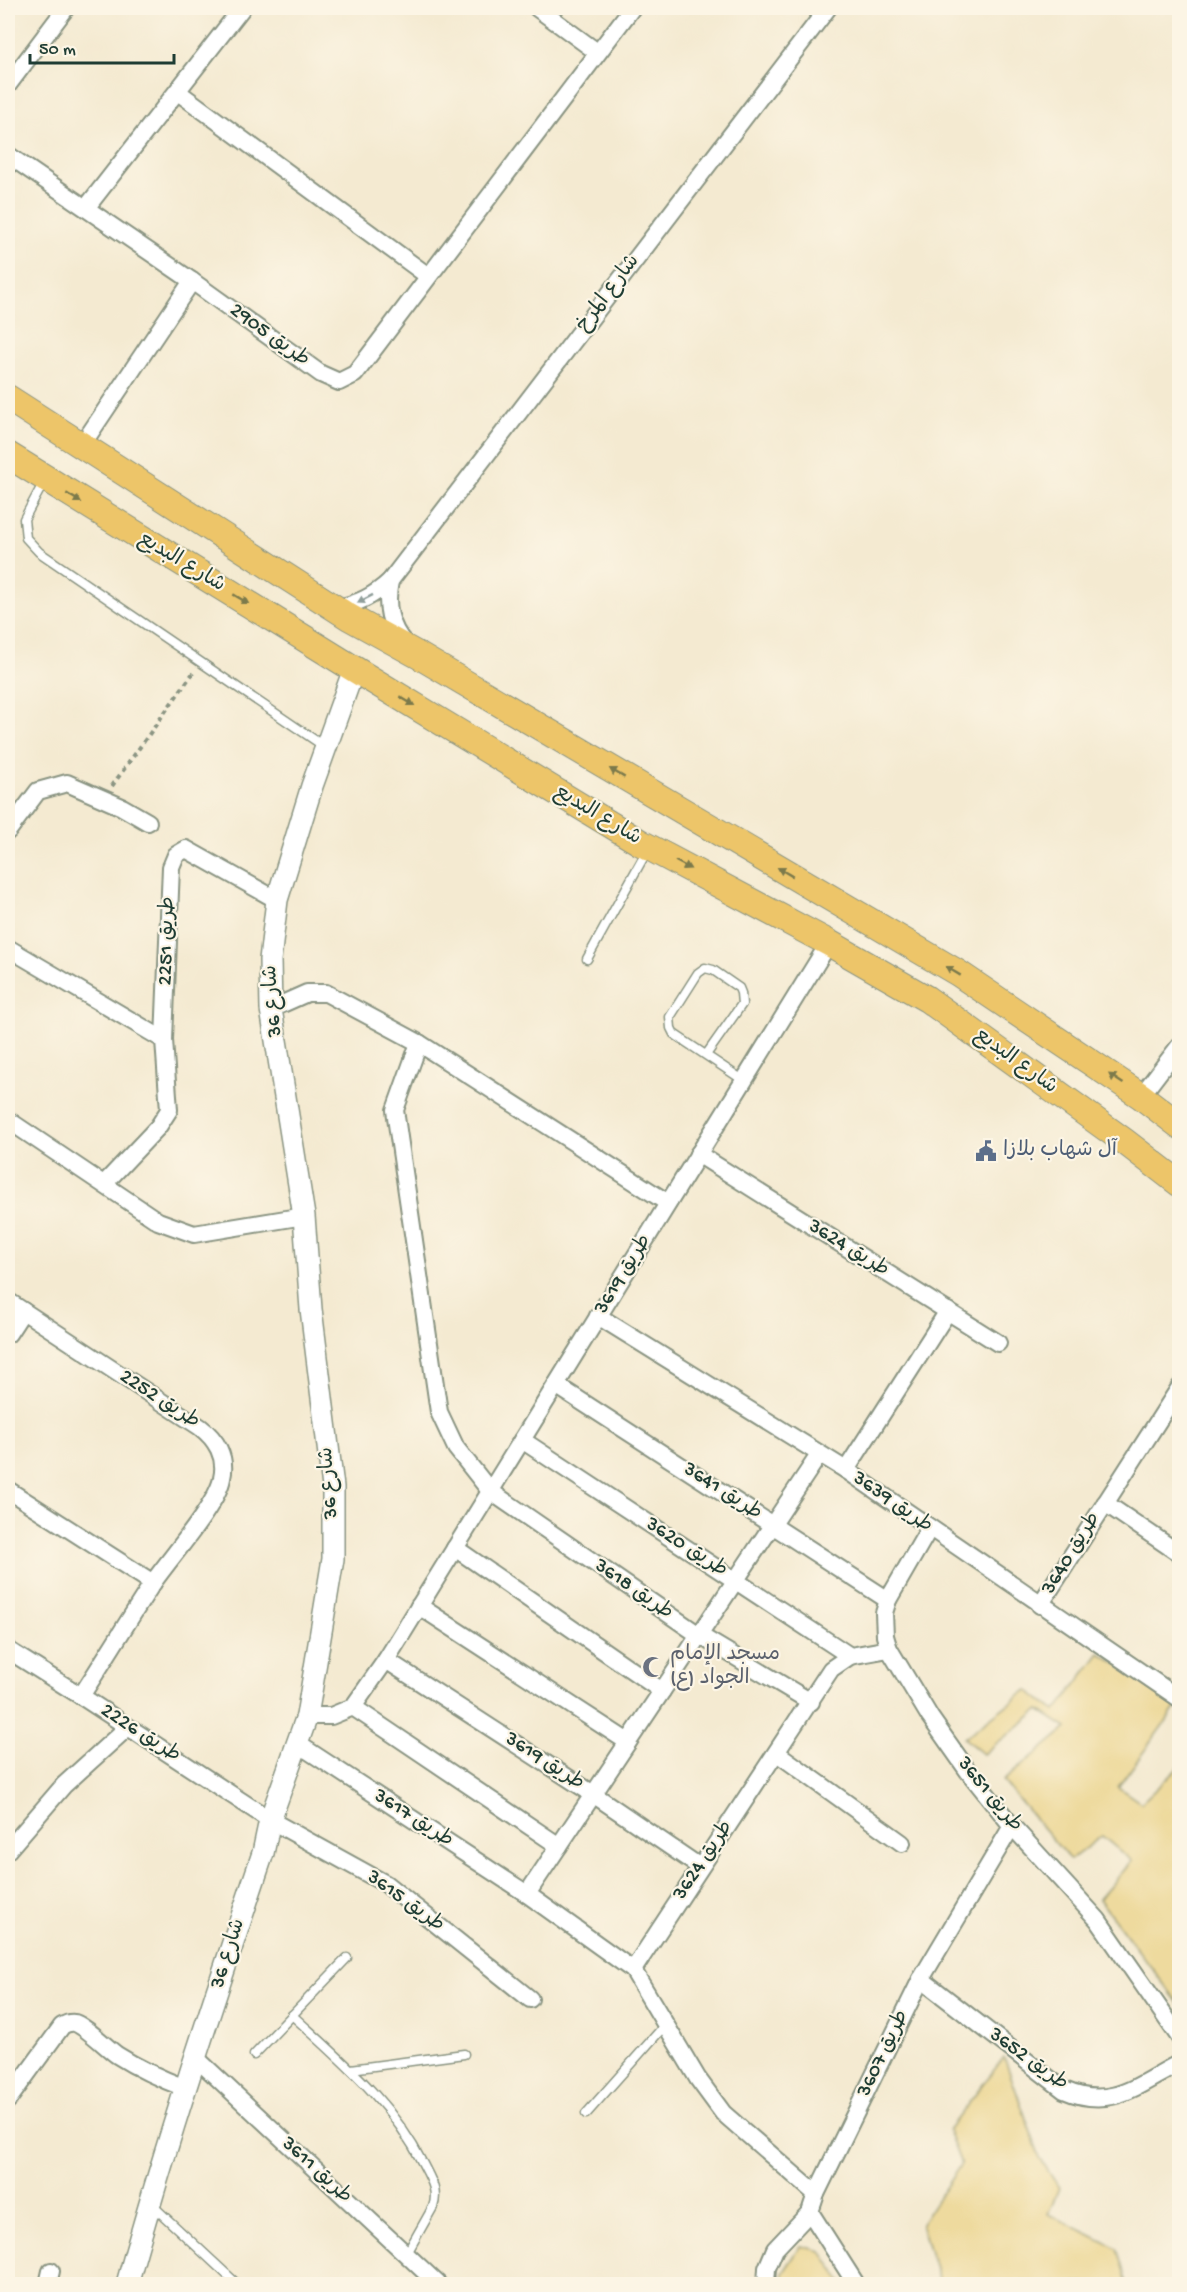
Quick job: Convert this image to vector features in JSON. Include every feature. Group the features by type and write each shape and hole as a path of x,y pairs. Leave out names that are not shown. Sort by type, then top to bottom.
{"main road":[{"name":"شارع البديع","path":"8,398 336,609 958,973 1141,1096 1179,1126"},
{"name":"شارع البديع","path":"8,455 354,669 650,847 829,943 927,999 1124,1141 1179,1184"}],"street":[{"path":"8,85 66,8"},
{"path":"86,208 242,8"},
{"path":"537,8 597,52"},
{"name":"طريق 2905","path":"8,155 192,281 321,374 339,382 355,374 632,8"},
{"name":"شارع المرخ","path":"336,609 365,599 390,581 828,8"},
{"path":"178,92 428,276"},
{"path":"82,445 192,281"},
{"path":"390,581 389,616 399,637 416,654"},
{"name":"شارع 36","path":"127,2284 149,2202 185,2088 263,1853 270,1820 307,1716 333,1558 333,1487 311,1308 304,1216 271,1009 270,960 277,900 354,669"},
{"path":"8,831 38,791 67,783 148,822"},
{"name":"طريق 2251","path":"104,1184 158,1127 169,1110 164,1040 171,867 176,855 186,849 277,900"},
{"name":"طريق 3619","path":"353,1707 386,1660 829,943"},
{"path":"8,948 164,1040"},
{"path":"271,1009 307,993 326,993 419,1043 669,1203"},
{"name":"طريق 3618","path":"419,1043 395,1110 439,1412 456,1448 490,1491 699,1635 811,1702"},
{"path":"1141,1096 1179,1045"},
{"path":"8,1120 158,1221 194,1234 304,1216"},
{"name":"طريق 3624","path":"698,1154 998,1343"},
{"name":"طريق 2252","path":"8,1301 208,1432 219,1448 224,1466 217,1493 153,1583 81,1696"},
{"path":"8,1334 23,1311"},
{"path":"846,1470 948,1311"},
{"name":"طريق 3639","path":"598,1316 846,1470 1179,1699"},
{"name":"طريق 3641","path":"556,1385 888,1600"},
{"name":"طريق 3640","path":"1040,1605 1179,1387"},
{"name":"طريق 3620","path":"522,1440 850,1656"},
{"path":"527,1894 819,1455"},
{"path":"8,1490 153,1583"},
{"name":"طريق 3640","path":"1105,1503 1179,1554"},
{"name":"طريق 3651","path":"929,1529 888,1600 884,1613 885,1635 889,1649 930,1717 968,1771 1012,1826 1098,1920 1179,2038"},
{"path":"455,1548 662,1690"},
{"path":"419,1606 628,1742"},
{"path":"850,1656 889,1649"},
{"name":"طريق 2226","path":"8,1650 270,1820"},
{"name":"طريق 3624","path":"633,1970 831,1670 850,1656"},
{"name":"طريق 3619","path":"386,1660 593,1794 700,1867"},
{"path":"307,1716 331,1716 353,1707 559,1846"},
{"path":"8,1850 64,1785 128,1727"},
{"name":"طريق 3617","path":"298,1744 527,1894 633,1970"},
{"path":"777,1753 903,1843"},
{"name":"طريق 3615","path":"270,1820 386,1884 530,1999"},
{"name":"طريق 3607","path":"766,2284 767,2268 774,2249 810,2212 816,2194 921,1979 1012,1826"},
{"path":"633,1970 698,2079 723,2113 816,2194"},
{"name":"طريق 3652","path":"921,1979 1064,2090 1078,2096 1094,2099 1114,2096 1179,2063"},
{"path":"8,2100 59,2030 67,2023 78,2024 135,2066 185,2088"},
{"name":"طريق 3611","path":"195,2057 438,2284"},
{"path":"810,2212 856,2284"}],"lane":[{"path":"46,480 24,519 26,538 39,552 326,748"},
{"path":"587,959 650,847"},
{"path":"706,1055 742,1004 739,988 713,970 705,968 698,972 670,1017 671,1028 674,1034 743,1080"},
{"path":"254,2055 347,1958"},
{"path":"292,2015 351,2069 391,2111 407,2135 434,2186 436,2200 405,2255"},
{"path":"586,2114 665,2025"},
{"path":"351,2069 464,2054"},
{"path":"149,2202 237,2284"}],"path":[{"path":"102,799 200,663"}],"sand":[{"path":"1100,1653 1179,1703 1118,1787 1141,1803 1179,1767 1179,2004 1099,1899 1132,1861 1102,1836 1070,1860 1003,1781 1067,1728 1039,1710 983,1754 964,1738 1027,1690 1056,1711"},
{"path":"1004,2057 1040,2158 1059,2188 1048,2214 1117,2248 1127,2284 940,2284 921,2224 961,2164 948,2130"},
{"path":"801,2246 821,2251 843,2284 783,2284 783,2273"}],"place":[{"name":"آل شهاب بلازا","path":"986,1151"},
{"name":"مسجد الإمام الجواد (ع)","path":"653,1667"}]}
